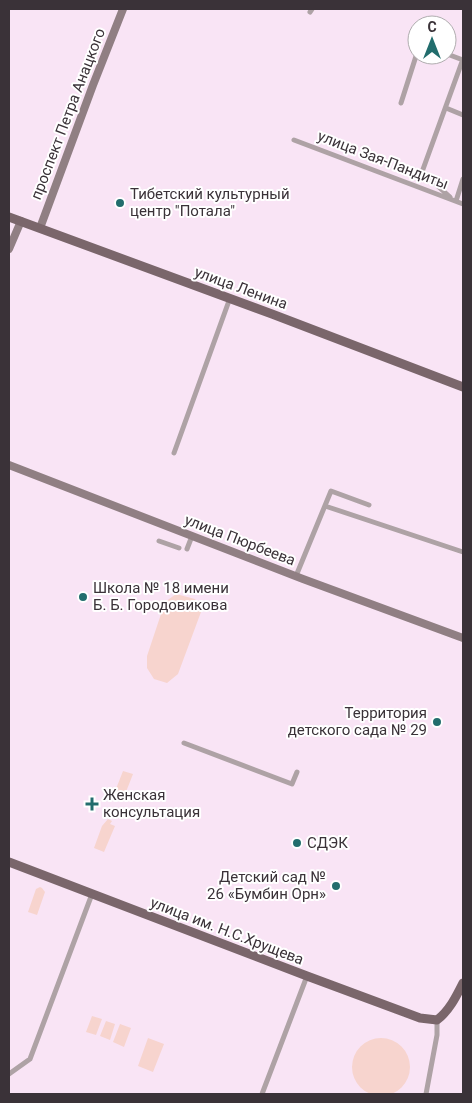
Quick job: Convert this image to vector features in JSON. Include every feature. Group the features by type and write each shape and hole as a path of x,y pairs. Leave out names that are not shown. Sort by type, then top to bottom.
{"main road":[{"name":"проспект Петра Анацкого","path":"40,228 123,9"},
{"name":"улица Ленина","path":"9,217 230,298 463,387"},
{"path":"9,250 20,221"},
{"name":"улица Пюрбеева","path":"9,464 296,576 463,638"},
{"name":"улица им. Н.С.Хрущева","path":"9,862 420,1018 437,1020"},
{"path":"437,1020 447,1011 463,983"}],"street":[{"path":"463,60 422,172 454,200 463,179"},
{"path":"401,103 413,65"},
{"path":"446,108 463,115"},
{"name":"улица Зая-Пандиты","path":"294,140 463,204"},
{"path":"174,453 230,298"},
{"path":"296,576 331,491 369,505"},
{"path":"325,506 463,552"},
{"path":"187,548 192,536"},
{"path":"159,541 179,548"},
{"path":"184,743 292,784 297,772"},
{"path":"9,1074 30,1059 92,894"},
{"path":"262,1094 307,976"},
{"path":"426,1094 437,1035 437,1020"}],"shaded area":[{"path":"176,594 195,599 201,612 178,674 167,683 154,679 147,668 147,656 165,602"},
{"path":"123,771 133,774 124,797 114,794"},
{"path":"108,819 112,821 110,824 115,826 104,852 94,848 102,826"},
{"path":"40,887 45,892 37,915 28,912 36,889"},
{"path":"92,1016 102,1019 96,1035 86,1032"},
{"path":"106,1021 115,1024 110,1040 100,1036"},
{"path":"120,1024 131,1028 124,1047 113,1042"},
{"path":"148,1038 164,1044 153,1072 138,1066"},
{"path":"381,1038 392,1040 405,1051 410,1067 408,1078 397,1091 381,1096 370,1094 357,1083 352,1067 354,1056 365,1043"}],"place":[{"name":"Тибетский культурный центр \"Потала\"","path":"120,203"},
{"name":"Школа № 18 имени Б. Б. Городовикова","path":"83,597"},
{"name":"Территория детского сада № 29","path":"437,722"},
{"name":"Женская консультация","path":"92,804"},
{"name":"СДЭК","path":"297,843"},
{"name":"Детский сад № 26 «Бумбин Орн»","path":"336,886"}]}
